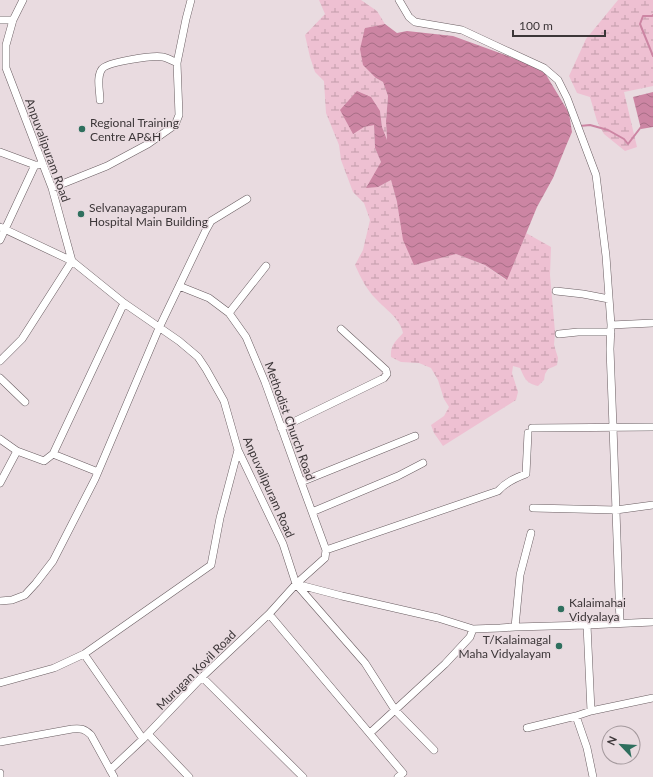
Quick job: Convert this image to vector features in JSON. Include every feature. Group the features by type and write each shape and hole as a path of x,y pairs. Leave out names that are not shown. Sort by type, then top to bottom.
{"street":[{"name":"Anpuvalipuram Road","path":"23,0 13,20 6,45 6,68 52,188 72,261 124,303 179,341 198,357 224,401 238,450 283,544 296,584"},
{"path":"52,188 107,166 148,144 175,125 179,115 177,63 191,0"},
{"path":"399,0 409,17 415,22 462,30 544,68 558,80 568,98 596,175 606,256 611,329 610,349 612,427 620,623"},
{"path":"0,20 13,20"},
{"path":"100,100 99,78 101,70 105,66 130,59 157,56 177,63"},
{"path":"0,152 35,165 42,165"},
{"path":"0,240 2,229 35,165"},
{"path":"0,601 12,600 25,595 53,561 98,472 159,328 206,230 211,222 247,199"},
{"path":"0,361 22,339 72,261 2,229"},
{"path":"228,313 266,266"},
{"name":"Methodist Church Road","path":"179,286 209,298 228,313 246,337 265,382 326,550"},
{"path":"556,291 608,299"},
{"path":"0,439 17,450 44,461 53,454 124,303"},
{"path":"558,334 611,329 653,322"},
{"path":"281,428 384,378 387,374 386,370 341,329"},
{"path":"0,378 25,402"},
{"path":"296,584 325,558 326,550 498,491 508,481 526,474 530,430 653,427"},
{"path":"301,482 416,436"},
{"path":"0,483 17,450"},
{"path":"0,683 54,668 84,654 211,565 220,518 238,450"},
{"path":"53,454 98,472"},
{"path":"312,512 398,476 423,463"},
{"path":"533,508 616,510 653,505"},
{"path":"515,627 520,575 531,533"},
{"path":"296,584 438,618 473,629 653,622"},
{"path":"296,584 365,663 395,710 434,750"},
{"name":"Murugan Kovil Road","path":"112,774 202,676 268,614 296,584"},
{"path":"268,614 403,773 398,777"},
{"path":"586,625 591,710"},
{"path":"370,733 445,664 470,637 473,629"},
{"path":"84,654 146,736 189,777"},
{"path":"202,676 303,777"},
{"path":"527,728 576,716 591,710 653,698"},
{"path":"576,716 587,748 593,777"},
{"path":"0,742 80,728 86,730 91,735 112,774"}],"green space":[{"path":"319,0 361,0 377,11 385,24 365,28 376,78 383,82 388,96 386,121 387,142 382,127 380,111 364,127 374,124 375,148 381,162 378,187 391,180 397,202 429,261 456,254 485,265 506,280 526,233 551,247 550,275 555,332 554,345 558,358 557,365 548,369 544,380 538,386 528,382 520,368 513,366 512,373 518,392 516,400 443,446 434,433 431,425 444,416 449,407 444,399 438,380 431,368 419,363 401,362 391,357 391,349 403,333 399,323 392,314 369,291 355,265 363,250 370,220 364,203 353,192 341,160 339,145 326,113 324,81 315,72 310,57 305,35 325,14"},
{"path":"618,0 653,0 653,86 624,92 637,147 625,151 604,134 597,121 590,97 577,93 569,76 586,39"}],"water":[{"path":"385,24 397,33 407,31 453,36 524,62 545,73 569,113 572,132 553,178 537,207 507,280 485,265 456,254 414,265 403,240 397,202 391,180 378,187 366,188 381,162 375,148 374,125 364,127 353,134 340,110 357,91 371,97 380,111 382,127 387,140 386,121 388,96 383,82 376,78 363,65 360,49 365,28"},
{"path":"653,92 653,127 641,129 633,97"}],"waterway":[{"path":"653,15 643,16 640,24 653,56"},
{"path":"580,126 590,125 608,130 624,139 628,144 641,127"}],"place":[{"name":"Regional Training Centre AP&H","path":"82,129"},
{"name":"Selvanayagapuram Hospital Main Building","path":"81,214"},
{"name":"Kalaimahai Vidyalaya","path":"561,609"},
{"name":"T/Kalaimagal Maha Vidyalayam","path":"559,646"}]}
